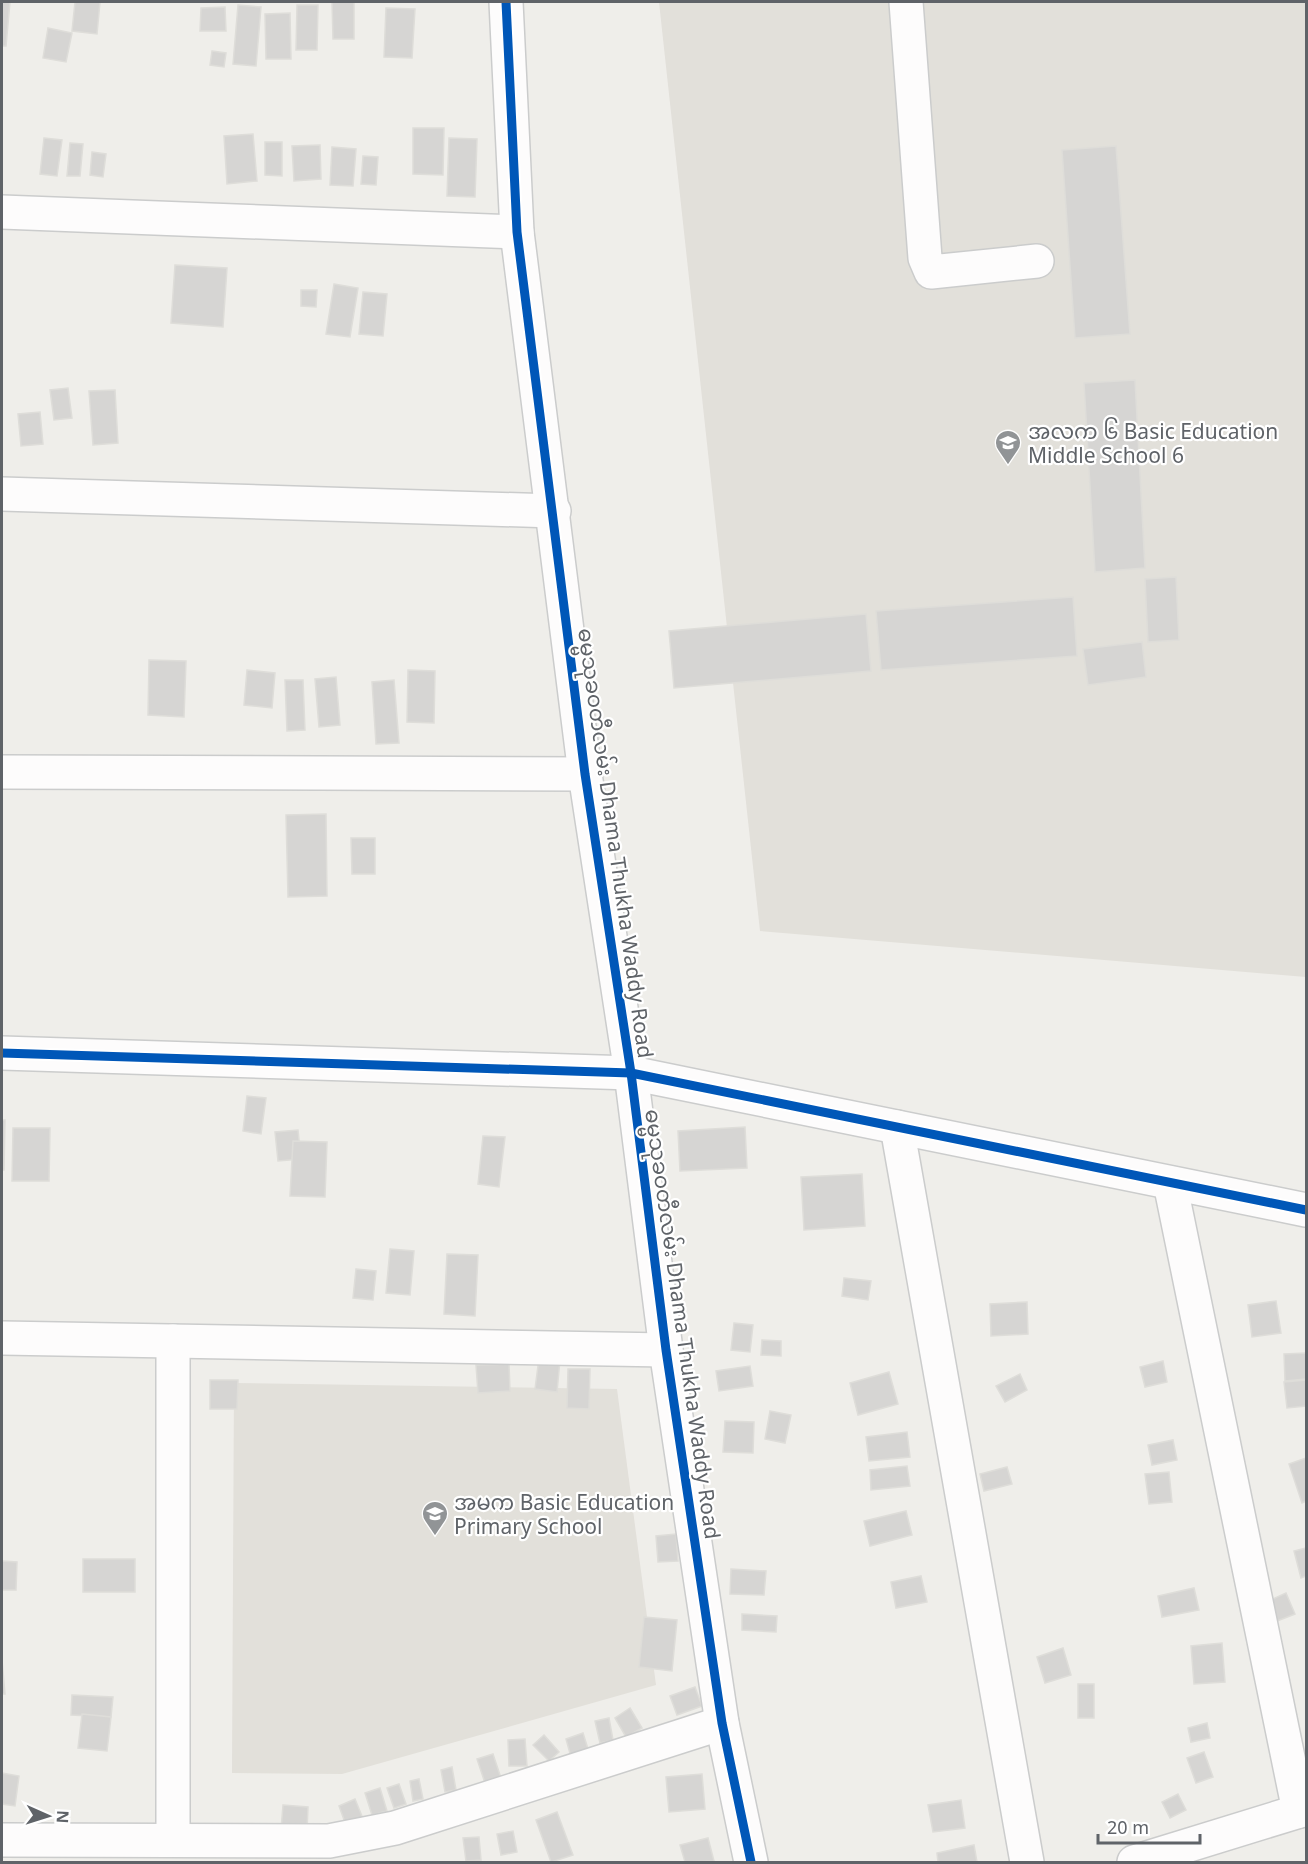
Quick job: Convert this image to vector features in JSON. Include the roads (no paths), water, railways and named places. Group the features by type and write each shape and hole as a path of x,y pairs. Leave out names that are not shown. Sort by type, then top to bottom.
{"street":[{"name":"ဓမ္မသုခဝတီလမ်း Dhama Thukha Waddy Road","path":"506,2 517,232 554,511 585,774 631,1073 666,1350 722,1724 751,1863"},
{"path":"906,2 925,258 931,272 1037,261"},
{"path":"2,212 517,232"},
{"path":"2,494 554,511"},
{"path":"2,772 585,774"},
{"path":"2,1053 631,1073 1306,1209"},
{"path":"897,1127 1027,1863"},
{"path":"1134,1863 1303,1810 1170,1183"},
{"path":"2,1338 666,1350"},
{"path":"173,1341 173,1840"},
{"path":"2,1840 329,1841 395,1828 722,1724"}],"place":[{"name":"အလက ၆ Basic Education Middle School 6","path":"1008,466"},
{"name":"အမက Basic Education Primary School","path":"435,1537"}]}
